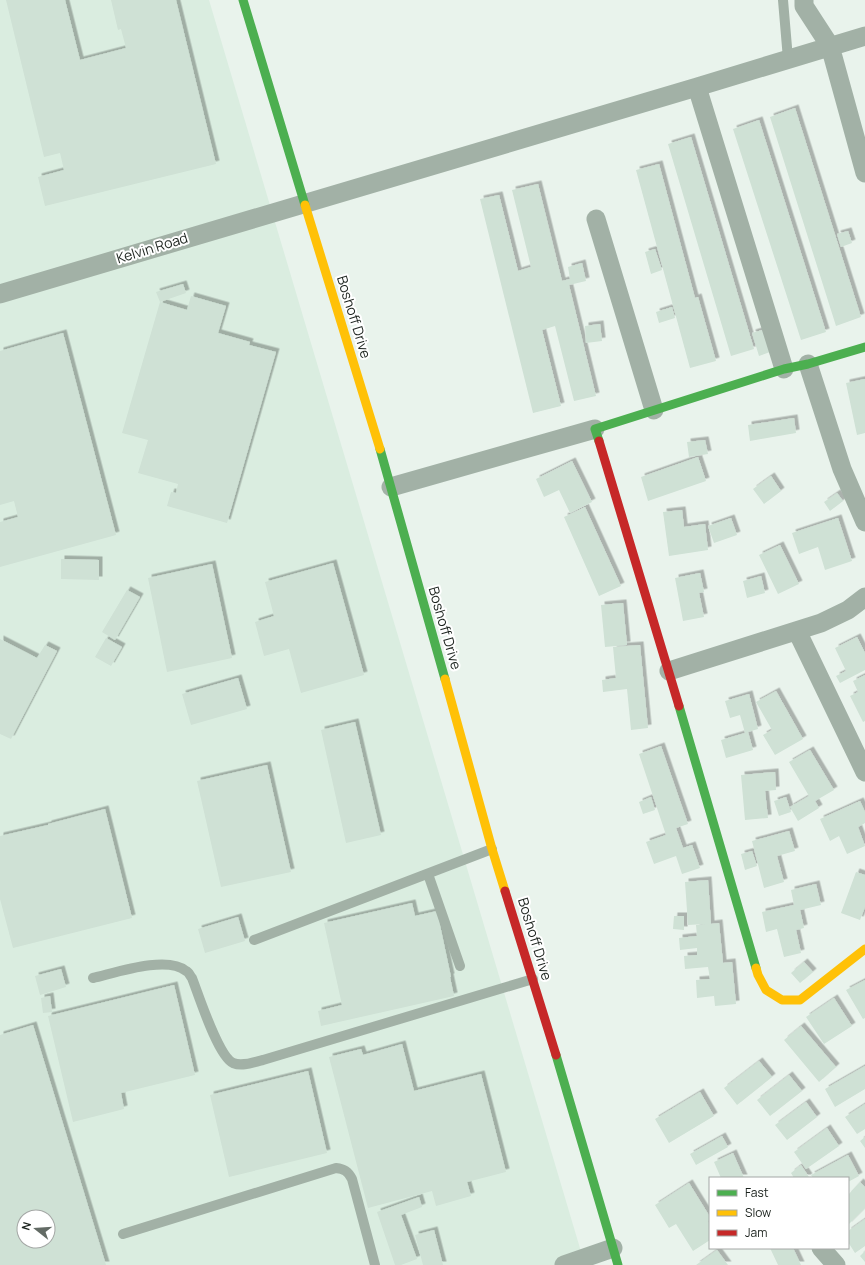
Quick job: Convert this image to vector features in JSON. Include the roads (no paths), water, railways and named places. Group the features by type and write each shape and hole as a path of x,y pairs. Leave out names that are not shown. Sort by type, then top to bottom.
{"main road":[{"name":"Boshoff Drive","path":"243,0 391,487 492,849 533,978 615,1256"},
{"path":"865,347 808,364 784,369 595,428 669,671 758,975 766,990 782,1000 800,1000 865,949"}],"street":[{"path":"804,0 804,6 830,46 865,174"},
{"name":"Kelvin Road","path":"0,294 865,36"},
{"path":"697,87 784,369"},
{"path":"596,218 654,410"},
{"path":"808,364 842,469 865,522"},
{"path":"391,487 595,428"},
{"path":"669,671 834,617 848,610 865,597"},
{"path":"797,630 865,772"},
{"path":"822,1249 836,1265"},
{"path":"564,1265 615,1256"}],"lane":[{"path":"783,0 788,59"},
{"path":"254,940 492,849"},
{"path":"428,874 460,966"},
{"path":"93,978 154,964 178,966 187,971 192,978 219,1045 225,1056 232,1062 240,1065 263,1060 533,978"},
{"path":"123,1234 336,1168 343,1168 349,1172 352,1179 375,1265"}]}
